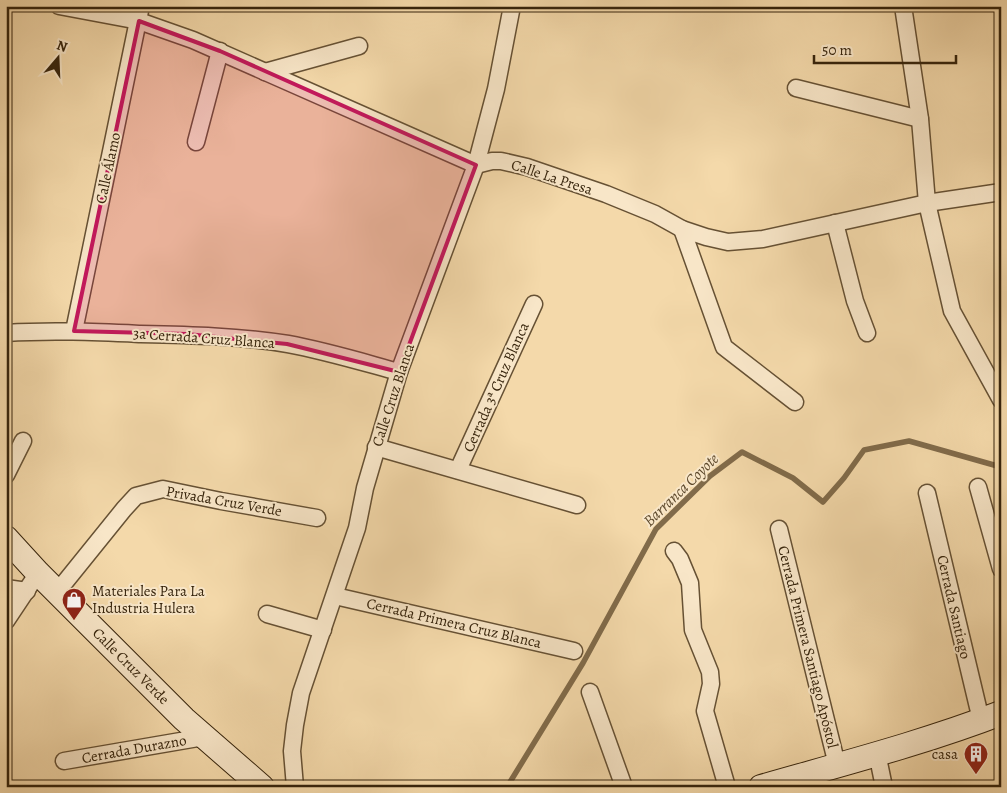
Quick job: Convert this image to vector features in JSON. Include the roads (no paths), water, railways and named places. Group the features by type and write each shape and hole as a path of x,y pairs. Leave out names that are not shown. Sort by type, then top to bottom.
{"street":[{"path":"59,6 140,14 193,40 476,164"},
{"name":"Calle Cruz Blanca","path":"296,787 292,751 294,725 302,693 357,528 376,447 399,372 476,164 496,89 512,6"},
{"path":"903,6 920,120 928,203 952,311 1001,400"},
{"name":"Calle Álamo","path":"74,331 140,14"},
{"path":"265,72 359,46"},
{"path":"196,142 220,51"},
{"path":"796,88 920,120"},
{"name":"Calle La Presa","path":"476,164 501,160 527,167 631,204 655,214 682,229 728,242 763,239 928,203 1001,192"},
{"path":"835,223 855,301 867,333"},
{"path":"682,229 724,347 795,402"},
{"name":"Cerrada 3ª Cruz Blanca","path":"458,470 534,304"},
{"name":"3a Cerrada Cruz Blanca","path":"6,333 74,331 187,334 287,344 399,372"},
{"path":"6,475 23,441"},
{"path":"376,447 577,505"},
{"path":"978,487 1001,569"},
{"name":"Privada Cruz Verde","path":"57,592 136,496 150,492 163,489 221,502 317,518"},
{"name":"Cerrada Santiago","path":"927,493 991,716"},
{"name":"Cerrada Primera Santiago Apóstol","path":"779,529 837,765"},
{"name":"Calle Cruz Verde","path":"6,538 33,582 57,592 177,712 262,787"},
{"path":"674,550 690,583 693,630 710,672 711,684 705,711 727,787"},
{"path":"6,588 33,582"},
{"path":"6,621 33,582"},
{"name":"Cerrada Primera Cruz Blanca","path":"335,596 574,651"},
{"path":"267,614 322,630"},
{"path":"590,692 624,787"},
{"path":"761,787 877,753 991,716"},
{"name":"Cerrada Durazno","path":"64,761 204,736"},
{"path":"877,753 884,787"}],"waterway":[{"name":"Barranca Coyote","path":"507,787 583,663 656,529 710,476 742,452 793,478 823,502 844,478 864,450 909,441 1001,467"}],"place":[{"name":"Materiales Para La Industria Hulera","path":"74,621"},
{"name":"casa","path":"976,775"}]}
